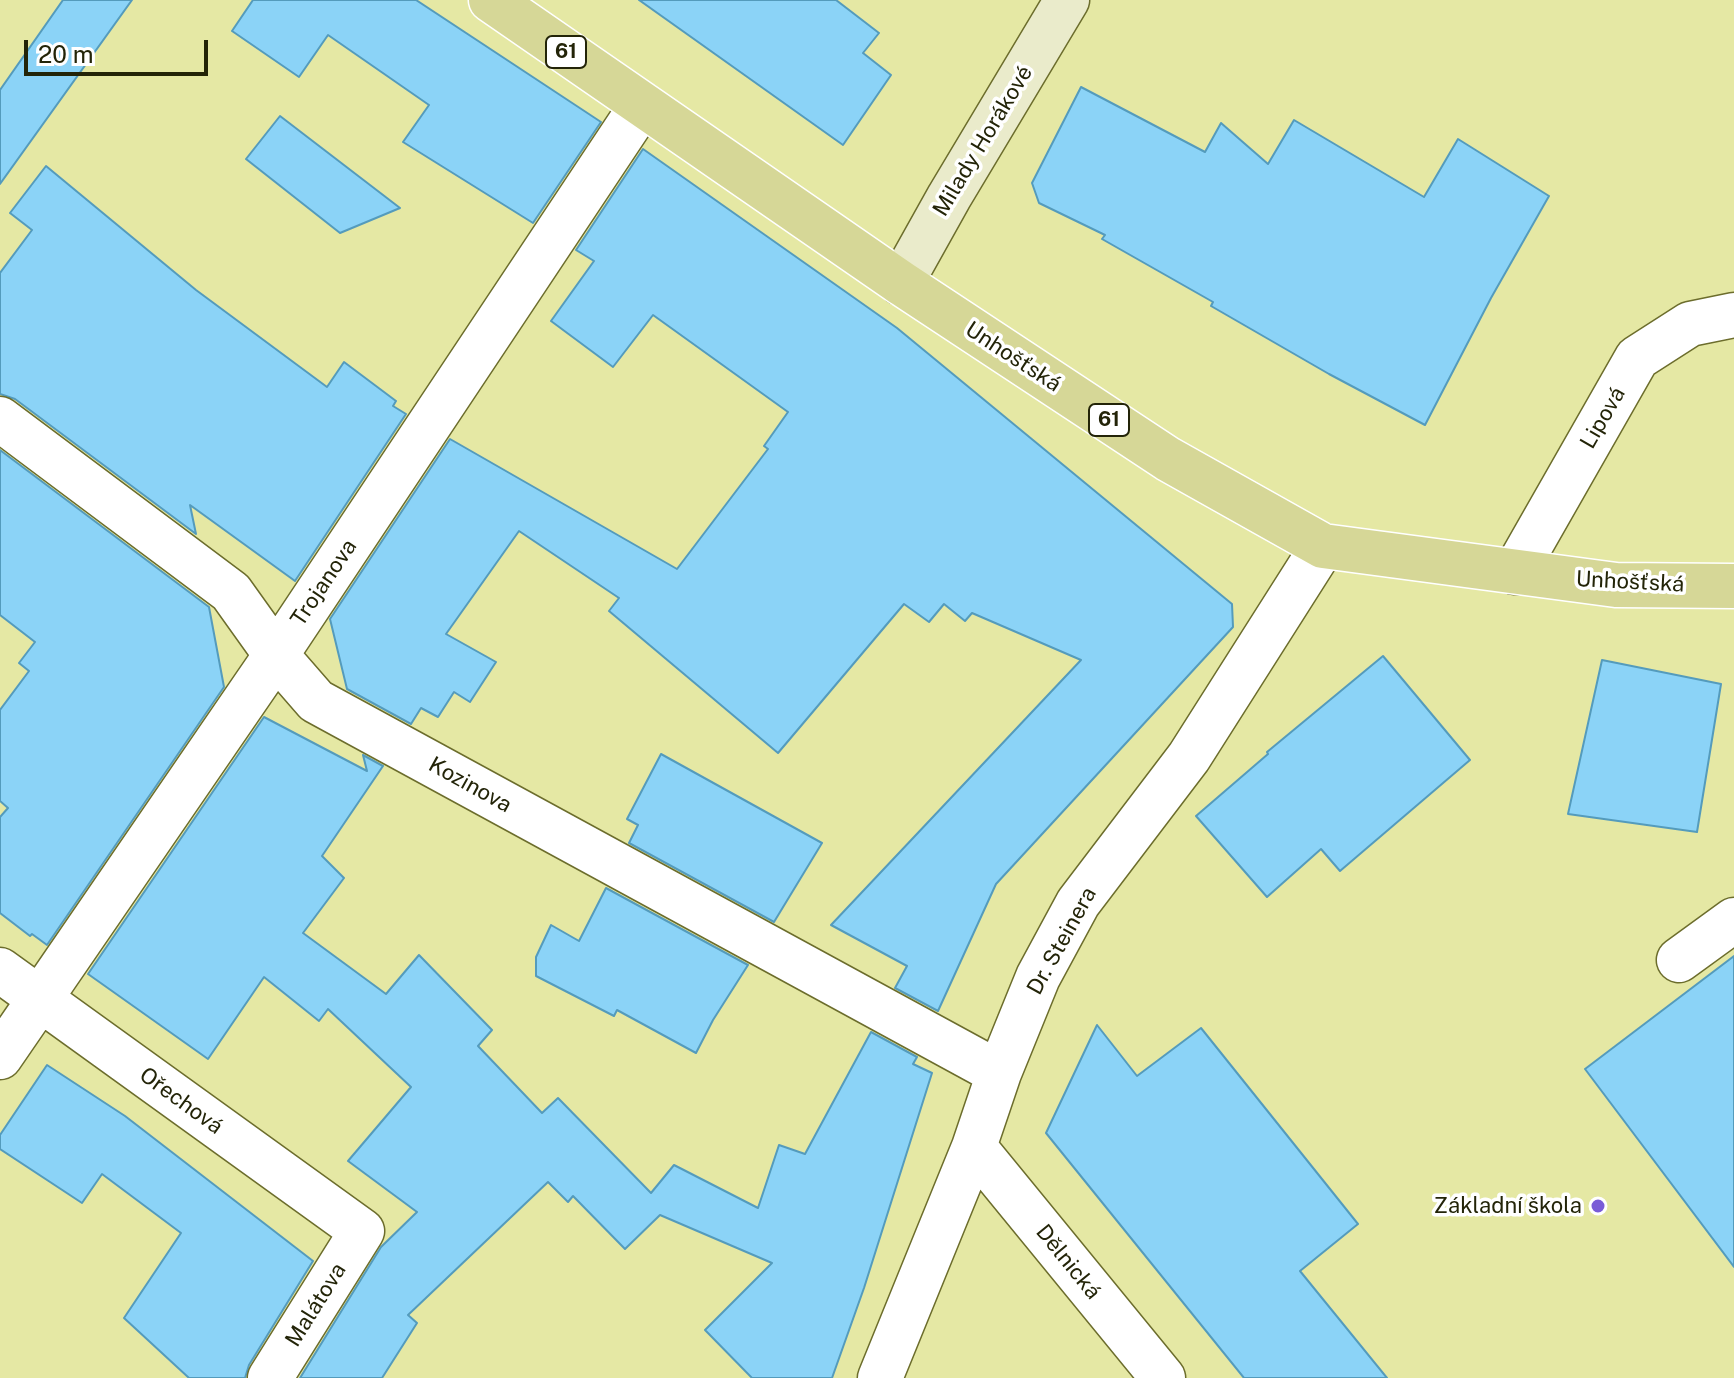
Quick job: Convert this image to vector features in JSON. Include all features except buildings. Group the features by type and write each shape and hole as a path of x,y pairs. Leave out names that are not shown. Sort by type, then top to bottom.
{"main road":[{"name":"Unhošťská","path":"491,0 901,283 1168,459 1323,546 1616,585 1734,586"},
{"name":"Milady Horákové","path":"901,283 1067,0"}],"street":[{"name":"Trojanova","path":"0,1057 276,655 642,105"},
{"name":"Lipová","path":"1515,572 1637,358 1690,324 1734,315"},
{"name":"Kozinova","path":"0,419 231,592 276,655 316,701 999,1073"},
{"name":"Dr. Steinera","path":"880,1378 974,1147 999,1073 1038,977 1078,903 1189,757 1323,546"},
{"path":"1679,960 1734,920"},
{"name":"Ořechová","path":"0,970 362,1231"},
{"name":"Dělnická","path":"974,1147 1163,1378"},
{"name":"Malátova","path":"270,1378 362,1231"}],"place":[{"name":"Základní škola","path":"1598,1206"}]}
